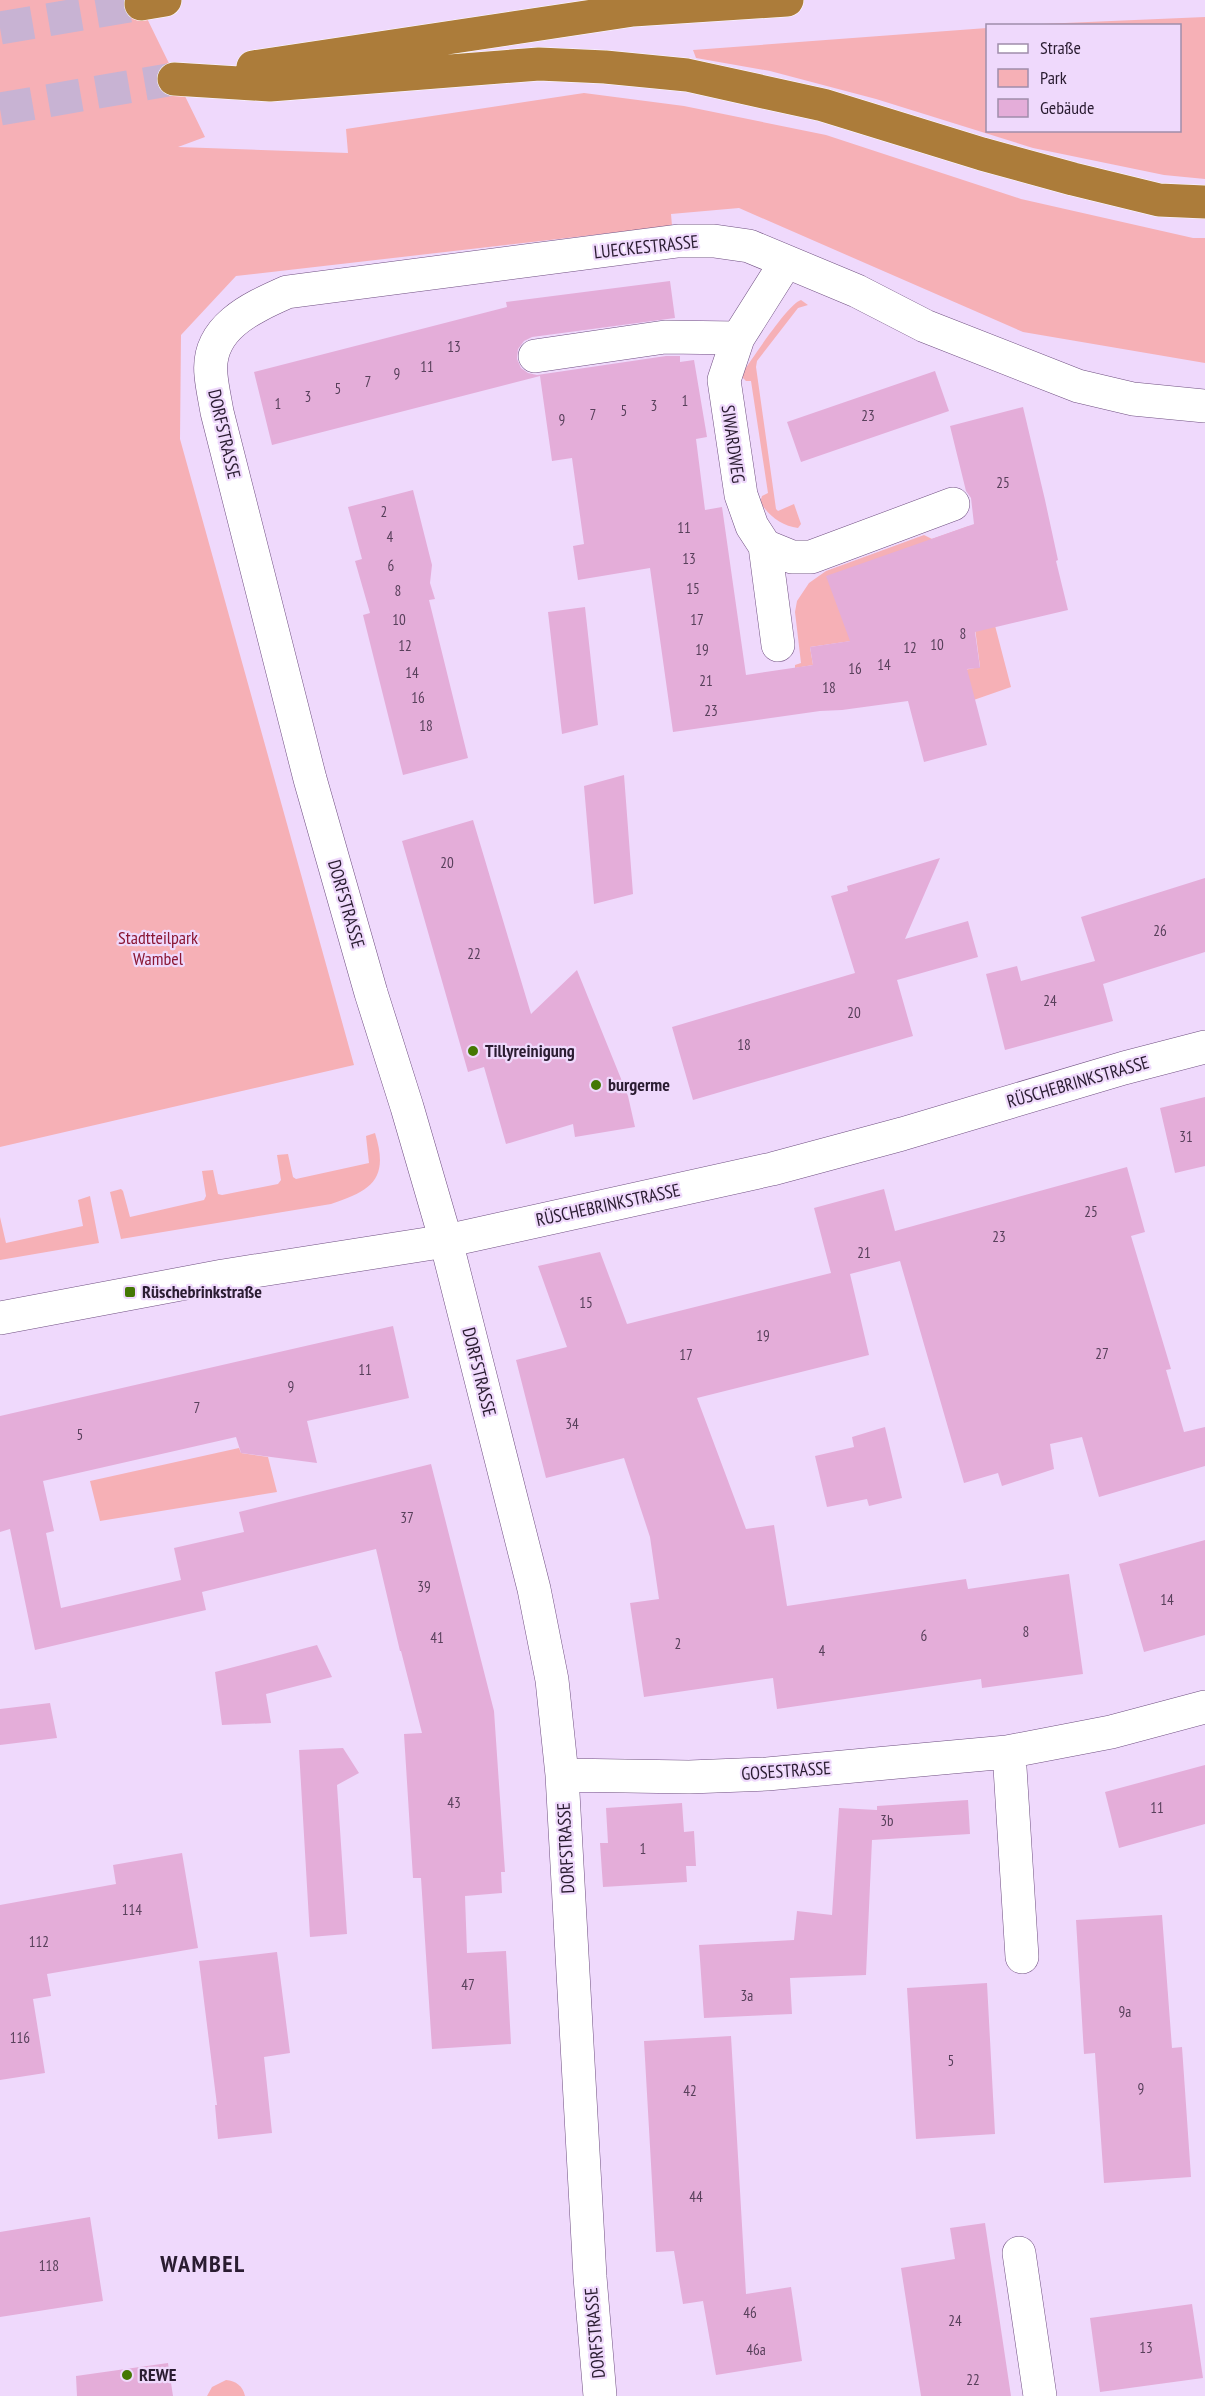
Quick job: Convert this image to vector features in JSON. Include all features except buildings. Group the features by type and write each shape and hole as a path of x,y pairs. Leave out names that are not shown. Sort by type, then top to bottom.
{"highway":[{"path":"787,0 633,10 174,79 270,85 539,64 605,67 687,75 823,105 982,154 1159,200 1205,202"}],"street":[{"name":"LUECKESTRASSE","path":"210,373 215,344 232,323 250,308 287,292 678,241 714,241 749,246 857,291 925,326 1078,386 1134,399 1205,406"},
{"name":"SIWARDWEG","path":"778,645 765,546 752,526 741,495 724,380 738,338 786,262"},
{"path":"534,356 665,337 738,338"},
{"name":"DORFSTRASSE","path":"210,373 310,779 371,993 446,1241 534,1589 552,1680 562,1775 590,2277 600,2396"},
{"path":"765,546 792,556 811,557 953,504"},
{"name":"RÜSCHEBRINKSTRASSE","path":"0,1318 235,1274 446,1241 771,1169 913,1131 1124,1068 1205,1047"},
{"name":"GOSESTRASSE","path":"562,1775 689,1777 766,1774 1009,1752 1111,1732 1205,1707"},
{"path":"1009,1752 1022,1957"},
{"path":"1018,2253 1040,2396"}],"green space":[{"name":"Stadtteilpark Wambel","path":"0,0 138,0 205,137 178,147 348,153 346,129 584,93 684,106 826,135 1021,199 1193,238 1205,238 1205,363 1023,332 739,208 671,214 672,226 236,276 181,335 180,439 354,1065 0,1147"},
{"path":"1205,17 1205,179 1164,175 1033,148 876,99 770,71 696,58 693,50 986,28 986,132 1181,132 1181,24 1041,24"},
{"path":"801,300 808,305 798,308 757,361 756,367 776,509 778,511 794,504 801,524 798,528 776,520 760,502 762,496 768,493 751,381 746,381 742,377 762,344 788,311"},
{"path":"969,526 1011,687 968,702 964,670 980,667 971,597 865,639 810,647 813,665 795,668 795,665 801,663 795,612 797,601 809,583 826,571 924,535 932,539"},
{"path":"375,1133 380,1161 378,1172 367,1187 346,1199 331,1204 121,1239 110,1192 121,1189 123,1191 130,1217 204,1200 206,1196 202,1171 213,1170 218,1194 222,1195 278,1184 281,1180 277,1155 288,1154 293,1177 296,1179 369,1163 366,1136"},
{"path":"90,1196 99,1243 0,1260 0,1217 6,1243 83,1226 78,1200"},
{"path":"239,1448 241,1453 268,1457 277,1492 100,1521 90,1481"},
{"path":"226,2380 243,2389 245,2396 207,2396 212,2387"}],"tunnel":[{"path":"0,28 141,4"},
{"path":"0,109 174,79"}],"place":[{"name":"Tillyreinigung","path":"473,1051"},
{"name":"burgerme","path":"596,1085"},
{"name":"Rüschebrinkstraße","path":"130,1292"},
{"name":"REWE","path":"127,2375"}],"district":[{"name":"WAMBEL","path":"203,2264"}]}
